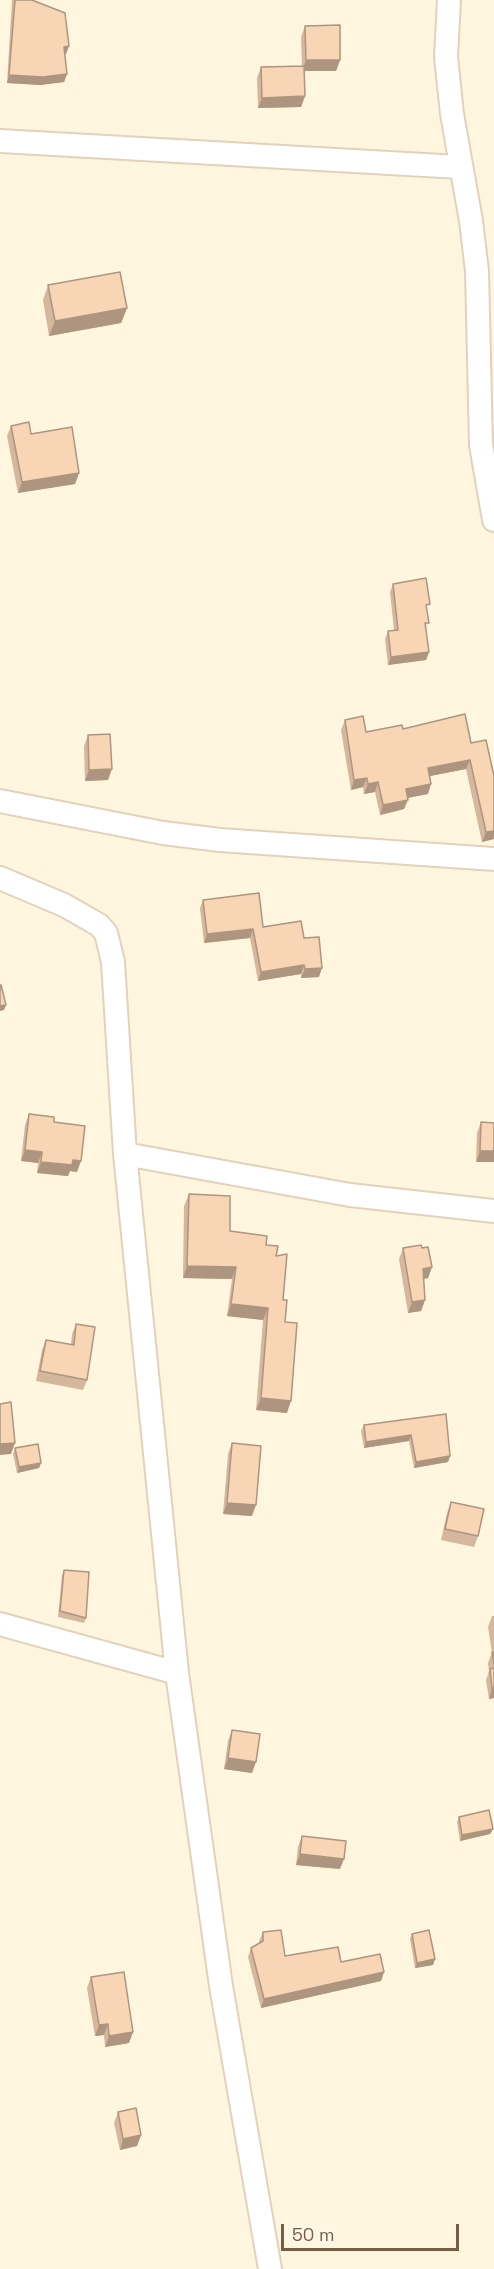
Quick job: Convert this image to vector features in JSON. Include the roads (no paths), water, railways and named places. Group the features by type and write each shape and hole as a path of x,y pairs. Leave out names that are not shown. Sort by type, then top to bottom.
{"street":[{"path":"449,0 446,57 460,167 471,221 477,271 481,445 494,520"},
{"path":"0,141 460,167"},
{"path":"0,801 120,825 220,840 494,859"},
{"path":"0,878 89,917 106,933 113,962 125,1154 177,1673 221,1986 270,2269"},
{"path":"125,1154 350,1195 494,1211"},
{"path":"0,1624 177,1673"}]}
